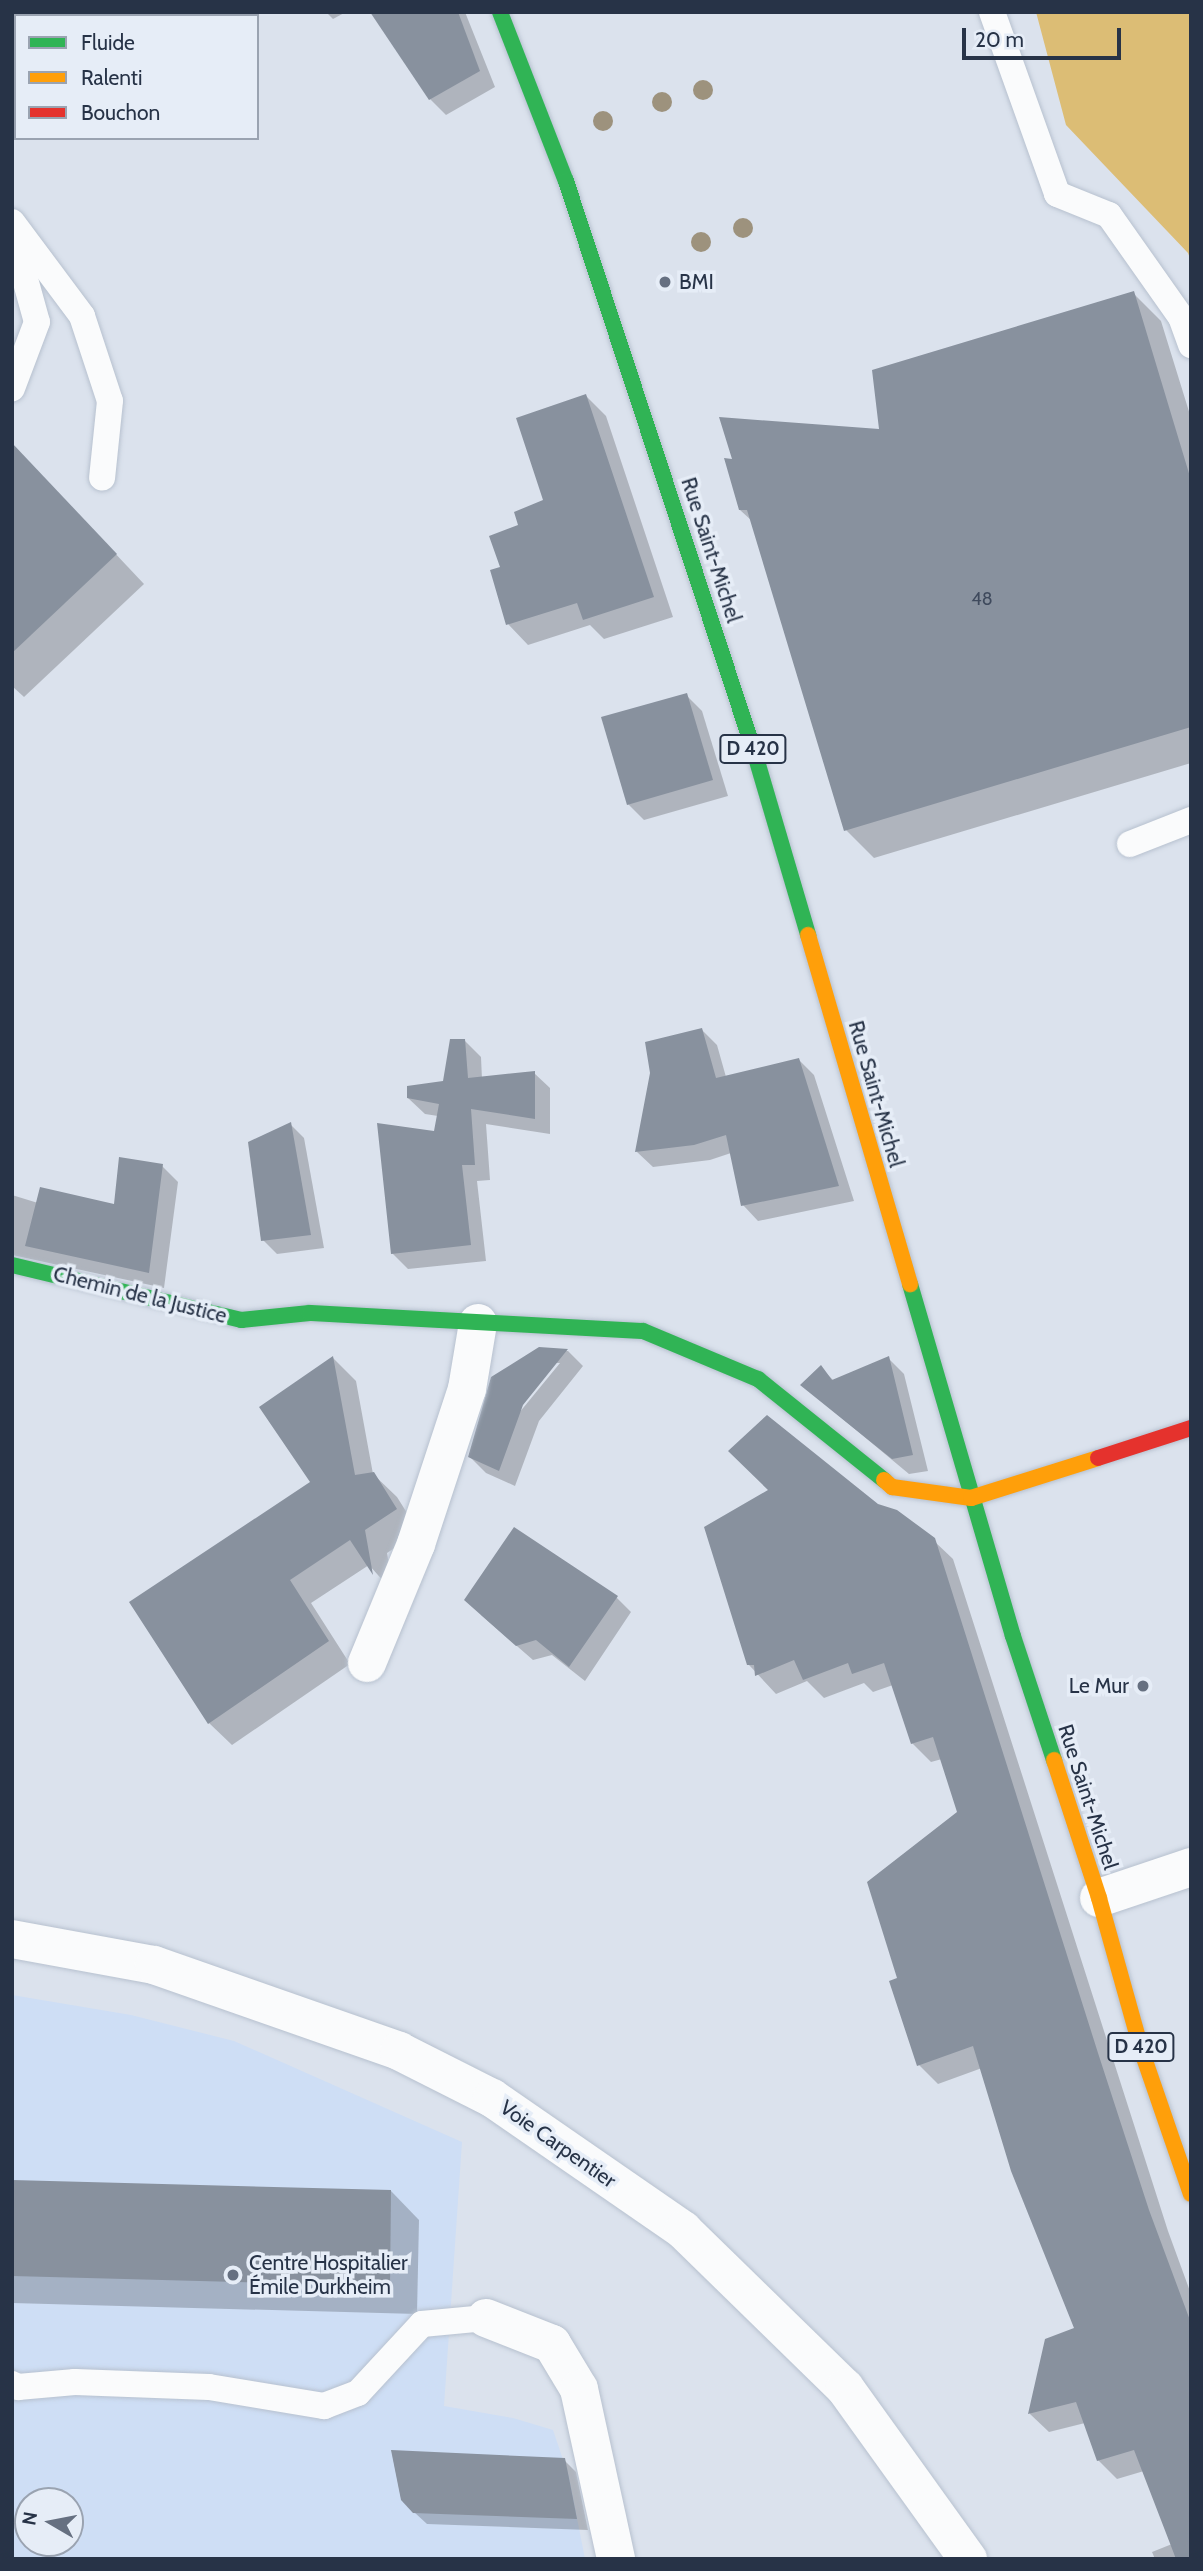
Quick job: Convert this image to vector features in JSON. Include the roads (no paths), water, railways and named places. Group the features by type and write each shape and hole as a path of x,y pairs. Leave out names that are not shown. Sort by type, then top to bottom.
{"main road":[{"name":"Rue Saint-Michel","path":"500,12 566,181 754,751 971,1498 1099,1898 1142,2052 1191,2194"},
{"name":"Chemin de la Justice","path":"12,1265 240,1320 310,1313 643,1331 758,1379 892,1487 971,1498"},
{"path":"971,1498 1191,1428"}],"street":[{"path":"367,1663 416,1544 467,1389 478,1323"},
{"path":"1099,1898 1191,1867"},
{"name":"Voie Carpentier","path":"12,1939 154,1965 399,2051 492,2098 683,2230 845,2388 968,2559"},
{"path":"486,2318 552,2344 579,2389 616,2559"}],"lane":[{"path":"992,12 1057,194 1110,215 1181,317 1191,345"},
{"path":"12,222 82,316 110,401 102,478"},
{"path":"12,232 37,322 12,388"},
{"path":"1130,844 1191,820"},
{"path":"12,2384 18,2387 75,2382 209,2387 324,2406 358,2393 422,2324 486,2318"}],"place":[{"name":"BMI","path":"665,282"},
{"name":"Le Mur","path":"1143,1686"},
{"name":"Centre Hospitalier Émile Durkheim","path":"233,2275"}]}
